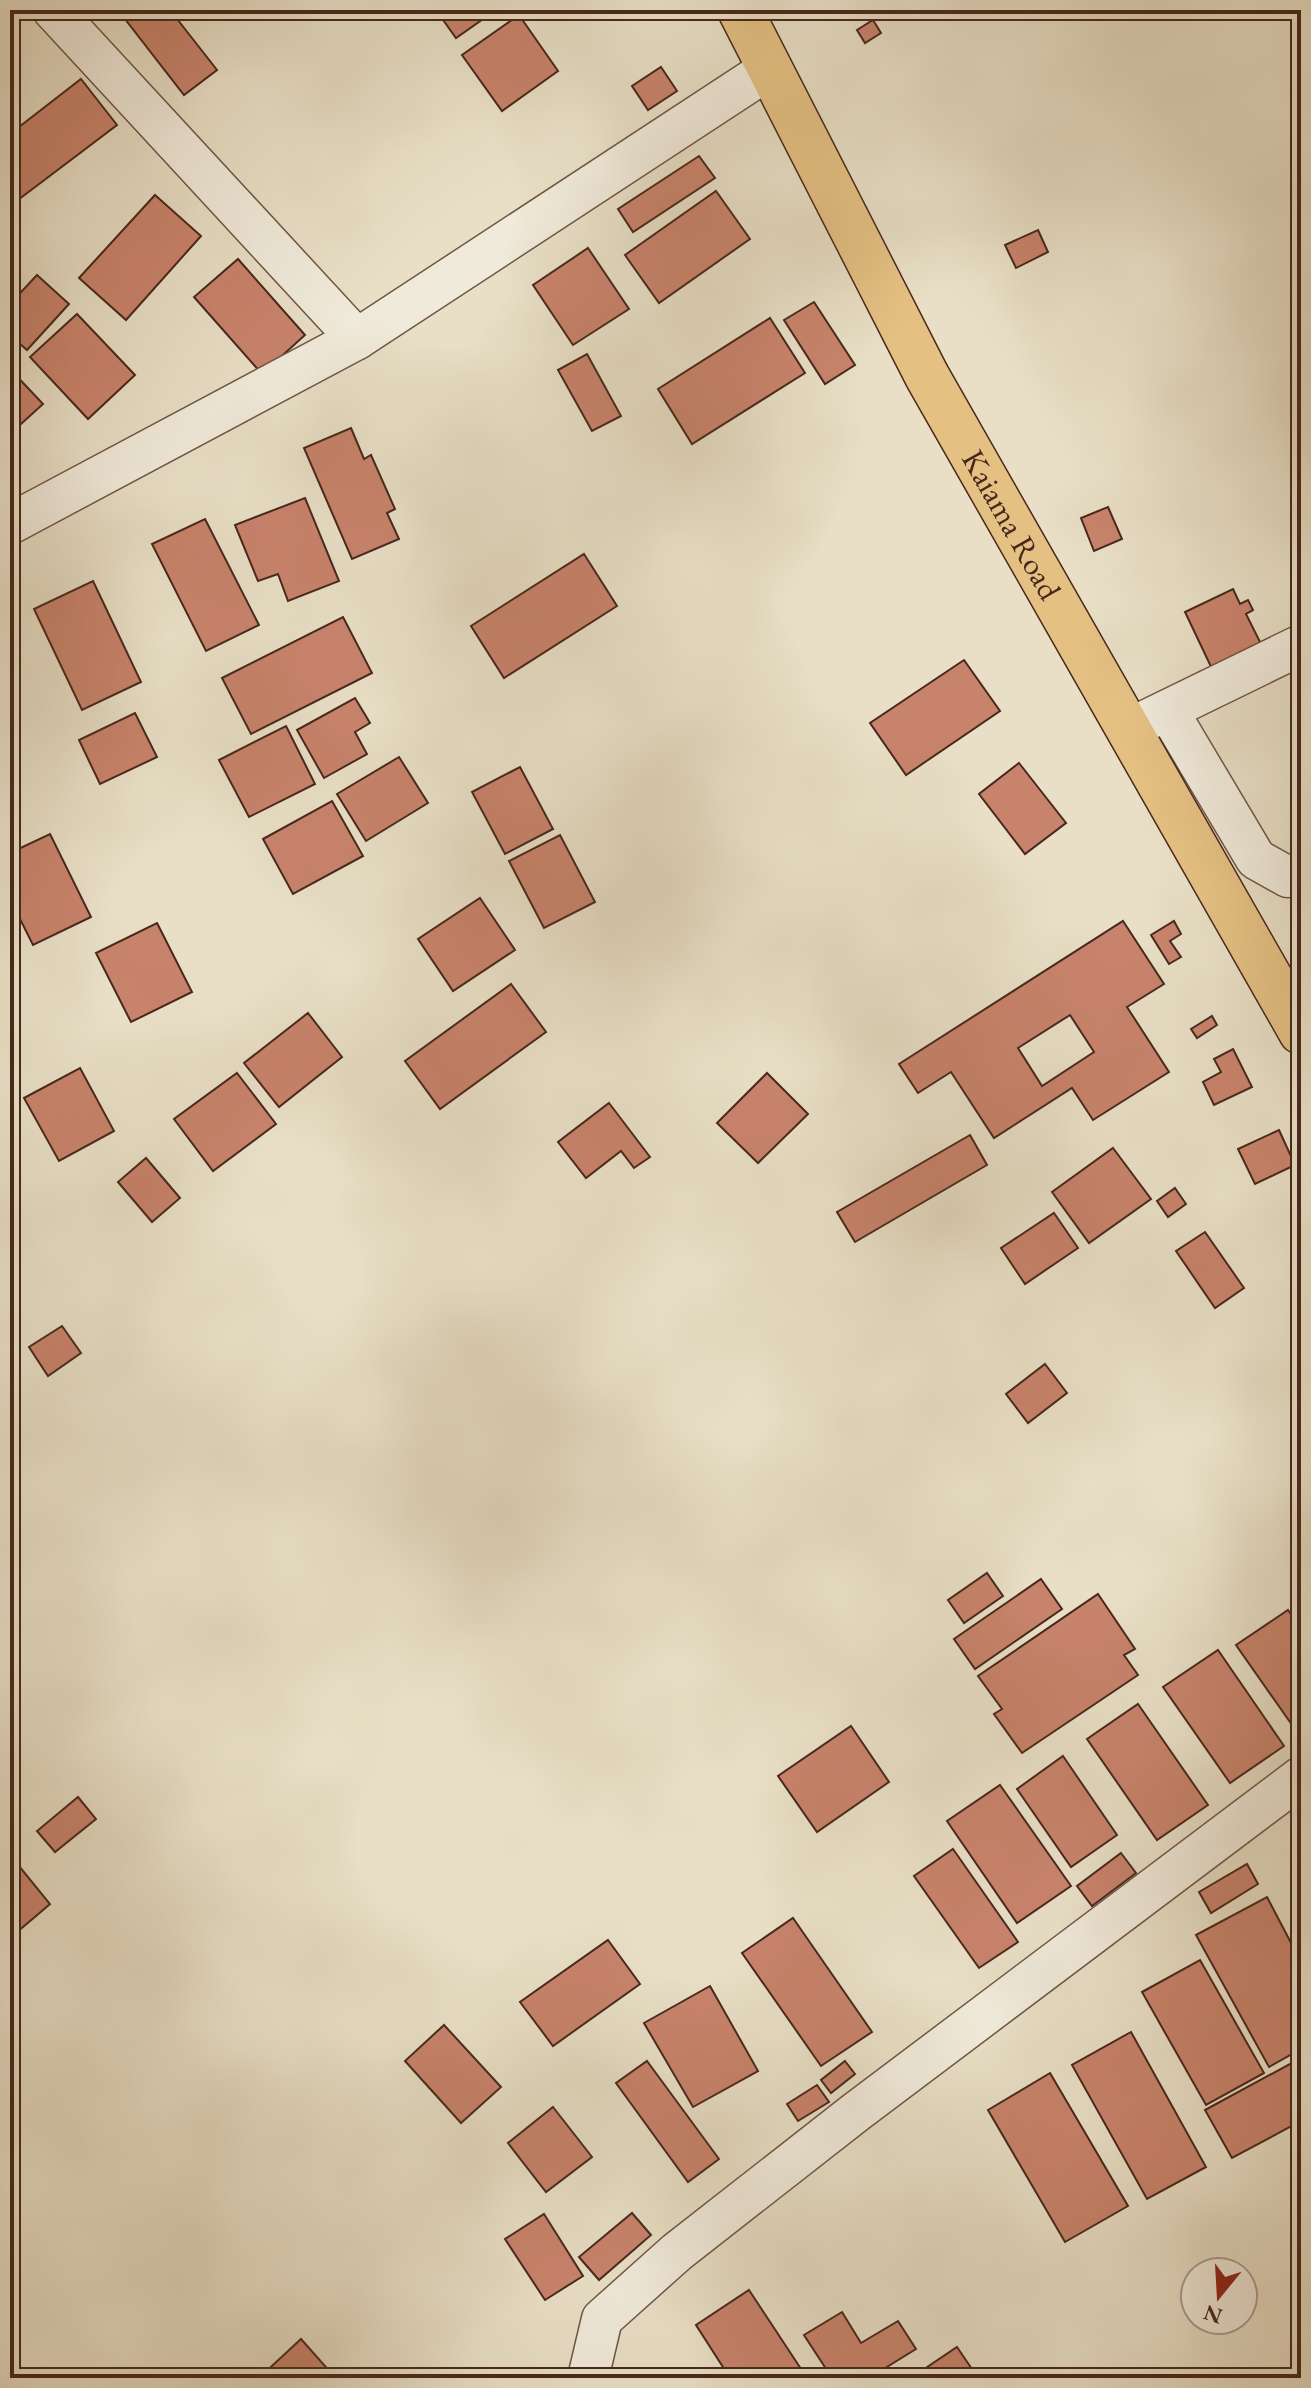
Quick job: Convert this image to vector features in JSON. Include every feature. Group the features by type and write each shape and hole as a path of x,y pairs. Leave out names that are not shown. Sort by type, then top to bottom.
{"highway":[{"name":"Kaiama Road","path":"740,10 927,376 1149,719 1301,1032"}],"street":[{"path":"53,10 357,339"},
{"path":"10,524 357,339 769,69"},
{"path":"1301,645 1149,719 1256,859 1288,877 1301,872"},
{"path":"588,2378 602,2319 677,2252 856,2112 1301,1777"}],"building":[{"path":"118,10 170,10 217,70 184,95"},
{"path":"436,10 496,10 456,38"},
{"path":"519,15 558,71 502,111 462,55"},
{"path":"873,20 881,33 865,43 857,30"},
{"path":"661,67 677,91 648,110 632,86"},
{"path":"81,79 117,125 10,206 10,134"},
{"path":"699,156 715,178 633,232 618,209"},
{"path":"716,191 750,239 659,303 625,255"},
{"path":"155,195 201,236 126,320 79,278"},
{"path":"1038,230 1048,252 1016,268 1005,245"},
{"path":"588,248 629,309 573,345 533,285"},
{"path":"238,259 305,335 262,374 194,297"},
{"path":"37,275 69,304 27,350 10,335 10,304"},
{"path":"814,302 855,365 825,384 784,320"},
{"path":"77,314 135,375 88,419 30,357"},
{"path":"770,318 805,373 692,444 658,389"},
{"path":"587,354 621,416 592,431 558,370"},
{"path":"10,369 43,404 10,434"},
{"path":"351,428 364,459 371,455 395,509 387,513 399,539 352,559 304,448"},
{"path":"305,498 339,581 288,601 278,574 258,581 235,525"},
{"path":"1108,507 1122,539 1094,551 1081,518"},
{"path":"205,519 259,625 206,651 152,544"},
{"path":"584,554 617,606 504,678 471,626"},
{"path":"93,581 141,682 82,710 34,609"},
{"path":"1233,589 1240,604 1248,600 1253,610 1246,614 1263,648 1213,671 1185,612"},
{"path":"343,617 372,673 251,734 222,678"},
{"path":"964,660 1000,711 906,775 870,723"},
{"path":"355,698 370,723 355,732 367,754 324,778 297,730"},
{"path":"135,713 157,757 100,784 79,740"},
{"path":"286,726 315,784 249,817 219,760"},
{"path":"399,757 428,803 366,841 337,794"},
{"path":"1019,763 1066,823 1025,854 979,794"},
{"path":"520,767 553,829 505,854 472,792"},
{"path":"332,801 363,856 293,894 263,839"},
{"path":"50,834 91,917 33,945 10,899 10,853"},
{"path":"560,835 595,902 544,928 509,861"},
{"path":"480,898 515,950 453,991 418,939"},
{"path":"1123,921 1164,984 1127,1007 1169,1072 1093,1120 1072,1088 994,1138 951,1072 918,1093 899,1064","holes":["1070,1015 1094,1052 1042,1086 1018,1048"]},
{"path":"1174,921 1181,934 1170,941 1181,957 1169,964 1151,935"},
{"path":"157,923 192,992 131,1022 96,953"},
{"path":"511,984 546,1032 440,1109 405,1061"},
{"path":"308,1013 342,1057 279,1107 244,1063"},
{"path":"1212,1016 1217,1025 1197,1038 1191,1029"},
{"path":"1233,1049 1252,1087 1214,1105 1203,1082 1221,1072 1214,1059"},
{"path":"80,1068 114,1131 59,1161 24,1098"},
{"path":"237,1073 276,1124 213,1171 174,1119"},
{"path":"767,1073 808,1114 758,1163 717,1123"},
{"path":"609,1103 650,1157 634,1168 621,1151 586,1178 558,1142"},
{"path":"1279,1130 1295,1165 1255,1184 1238,1149"},
{"path":"970,1135 987,1165 855,1242 837,1212"},
{"path":"1113,1148 1151,1199 1089,1243 1052,1192"},
{"path":"146,1158 180,1198 152,1222 118,1182"},
{"path":"1175,1188 1186,1204 1168,1217 1157,1201"},
{"path":"1054,1213 1078,1248 1025,1284 1001,1248"},
{"path":"1205,1232 1244,1288 1215,1308 1176,1251"},
{"path":"62,1326 81,1353 48,1376 29,1347"},
{"path":"1045,1364 1067,1393 1028,1423 1006,1394"},
{"path":"987,1573 1003,1596 964,1623 948,1600"},
{"path":"1041,1579 1062,1609 975,1669 954,1639"},
{"path":"1098,1594 1135,1649 1124,1655 1138,1675 1022,1753 994,1714 1002,1709 978,1676"},
{"path":"1288,1610 1301,1629 1299,1735 1236,1645"},
{"path":"1218,1650 1284,1746 1230,1783 1163,1687"},
{"path":"1138,1704 1208,1805 1157,1840 1087,1739"},
{"path":"851,1726 889,1782 817,1832 778,1776"},
{"path":"1063,1756 1117,1835 1071,1867 1017,1789"},
{"path":"1000,1785 1071,1886 1017,1923 947,1821"},
{"path":"78,1797 96,1819 55,1852 37,1831"},
{"path":"953,1849 1018,1942 979,1968 914,1876"},
{"path":"1121,1853 1136,1873 1092,1906 1077,1886"},
{"path":"10,1855 50,1904 10,1938"},
{"path":"1247,1864 1258,1884 1211,1913 1199,1892"},
{"path":"1267,1897 1301,1962 1301,2049 1269,2067 1196,1935"},
{"path":"793,1918 872,2032 821,2066 742,1953"},
{"path":"608,1940 640,1984 553,2046 520,2002"},
{"path":"1200,1960 1264,2073 1206,2105 1142,1992"},
{"path":"710,1986 758,2071 693,2107 644,2023"},
{"path":"444,2025 501,2087 461,2123 405,2061"},
{"path":"1131,2032 1206,2167 1147,2199 1072,2065"},
{"path":"1301,2058 1301,2121 1232,2158 1205,2110"},
{"path":"647,2061 719,2159 688,2182 616,2083"},
{"path":"845,2061 855,2074 831,2093 821,2080"},
{"path":"1050,2073 1128,2206 1065,2242 988,2110"},
{"path":"817,2085 829,2102 798,2121 787,2104"},
{"path":"553,2107 592,2157 546,2192 508,2143"},
{"path":"632,2213 651,2235 599,2280 579,2257"},
{"path":"544,2214 583,2276 545,2300 505,2239"},
{"path":"749,2290 807,2378 730,2378 696,2325"},
{"path":"842,2312 861,2343 898,2321 916,2349 869,2378 832,2378 804,2335"},
{"path":"301,2339 333,2375 329,2378 259,2378"},
{"path":"957,2347 978,2378 911,2378"}]}
